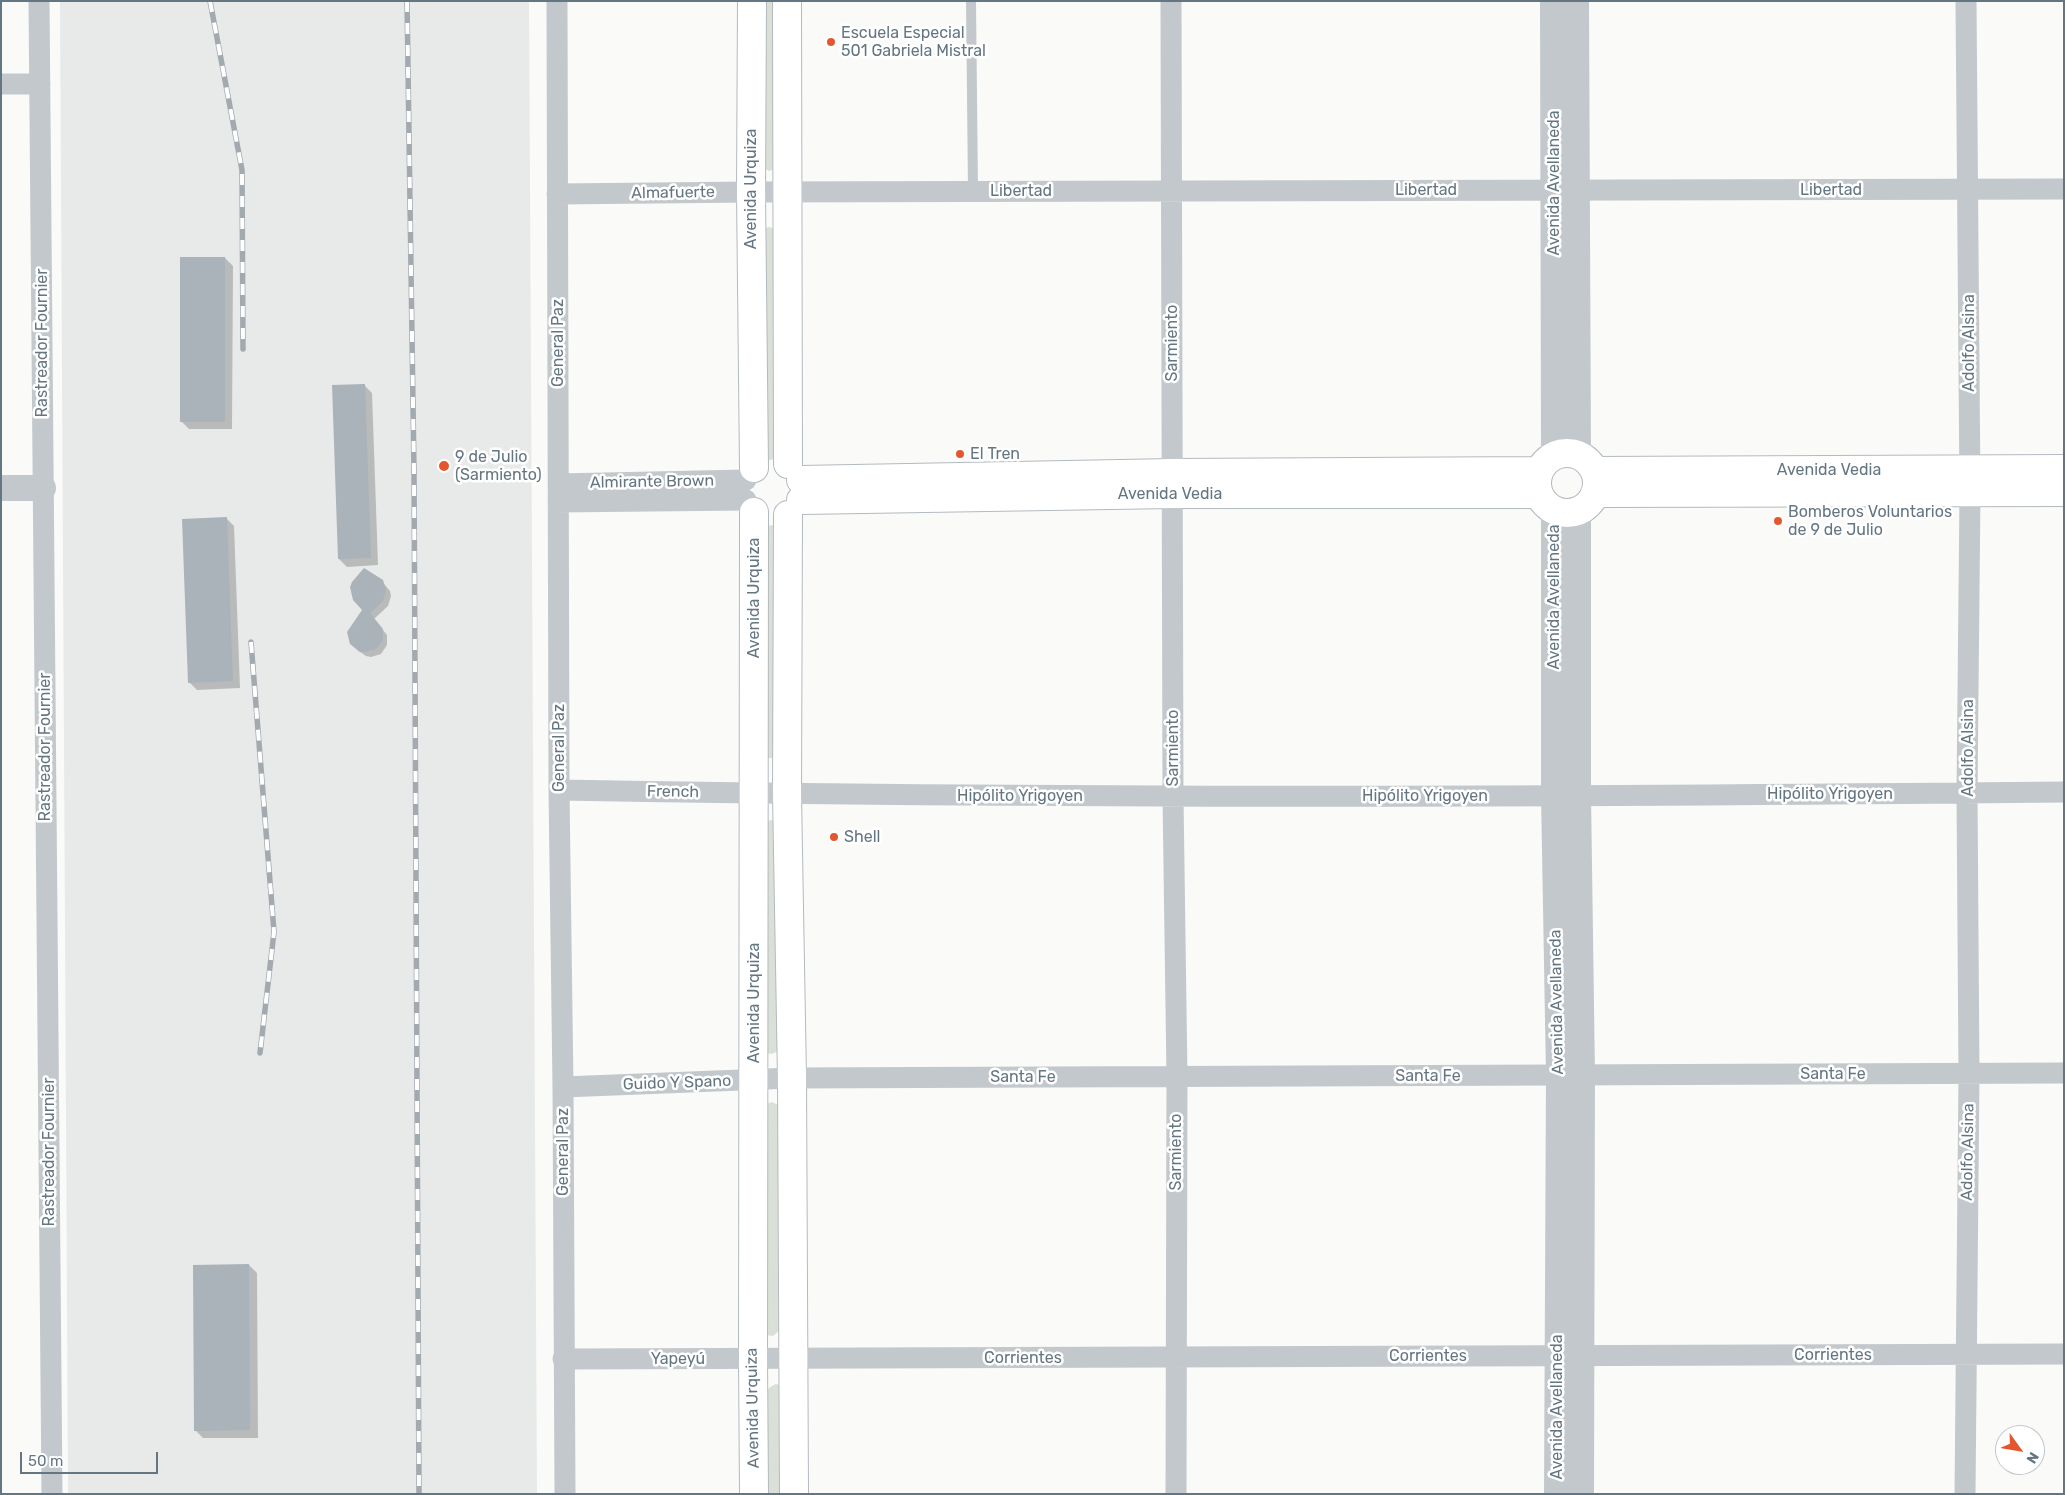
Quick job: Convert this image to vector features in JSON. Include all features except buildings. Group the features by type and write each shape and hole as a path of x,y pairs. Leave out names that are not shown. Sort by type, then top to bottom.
{"main road":[{"name":"Avenida Urquiza","path":"752,1 750,490 754,794 752,1359 754,1494"},
{"name":"Avenida Urquiza","path":"787,1 795,490 787,794 792,1078 794,1494"},
{"path":"767,460 777,460 795,490 772,520 762,518 750,490 767,460"},
{"name":"Avenida Vedia","path":"1970,481 2064,469"},
{"name":"Avenida Vedia","path":"795,490 1173,484 1970,481 2064,492"}],"street":[{"name":"Rastreador Fournier","path":"39,1 52,1494"},
{"name":"General Paz","path":"557,1 559,790 565,1494"},
{"name":"Sarmiento","path":"1171,1 1173,797 1177,1077 1176,1494"},
{"name":"Avenida Avellaneda","path":"1553,1 1565,190 1566,795 1570,1075 1568,1356 1557,1494"},
{"name":"Avenida Avellaneda","path":"1565,190 1576,1"},
{"name":"Adolfo Alsina","path":"1965,1494 1969,1074 1967,793 1970,481 1966,1"},
{"path":"1,84 40,84"},
{"name":"Libertad","path":"789,192 2064,188"},
{"name":"Almafuerte","path":"557,194 789,192"},
{"path":"1,488 43,488"},
{"name":"Almirante Brown","path":"558,493 750,490"},
{"name":"French","path":"559,790 787,794"},
{"name":"Hipólito Yrigoyen","path":"787,794 1173,797 2064,792"},
{"name":"Santa Fe","path":"792,1078 2064,1073"},
{"name":"Guido Y Spano","path":"563,1087 792,1078"},
{"name":"Corrientes","path":"792,1359 2064,1354"},
{"name":"Avenida Avellaneda","path":"1568,1356 1581,1494"},
{"name":"Yapeyú","path":"563,1359 792,1359"}],"lane":[{"path":"971,1 973,191"}],"shaded area":[{"path":"60,1 529,1 537,1494 68,1494"},
{"path":"761,1 781,1 775,169 769,171 763,167"},
{"path":"769,227 775,229 776,458 767,461 763,229"},
{"path":"775,526 776,758 766,758 766,527"},
{"path":"774,821 778,1051 772,1054 766,1053 765,822"},
{"path":"772,1102 780,1106 780,1330 773,1336 766,1335 766,1104"},
{"path":"776,1384 782,1386 785,1494 766,1494 766,1392"}],"railway":[{"path":"210,1 242,170 243,349"},
{"path":"407,1 414,471 419,1494"},
{"path":"251,642 274,932 260,1053"}],"place":[{"name":"Escuela Especial 501 Gabriela Mistral","path":"831,42"},
{"name":"El Tren","path":"960,454"},
{"name":"9 de Julio (Sarmiento)","path":"444,466"},
{"name":"Bomberos Voluntarios de 9 de Julio","path":"1778,521"},
{"name":"Shell","path":"834,837"}]}
